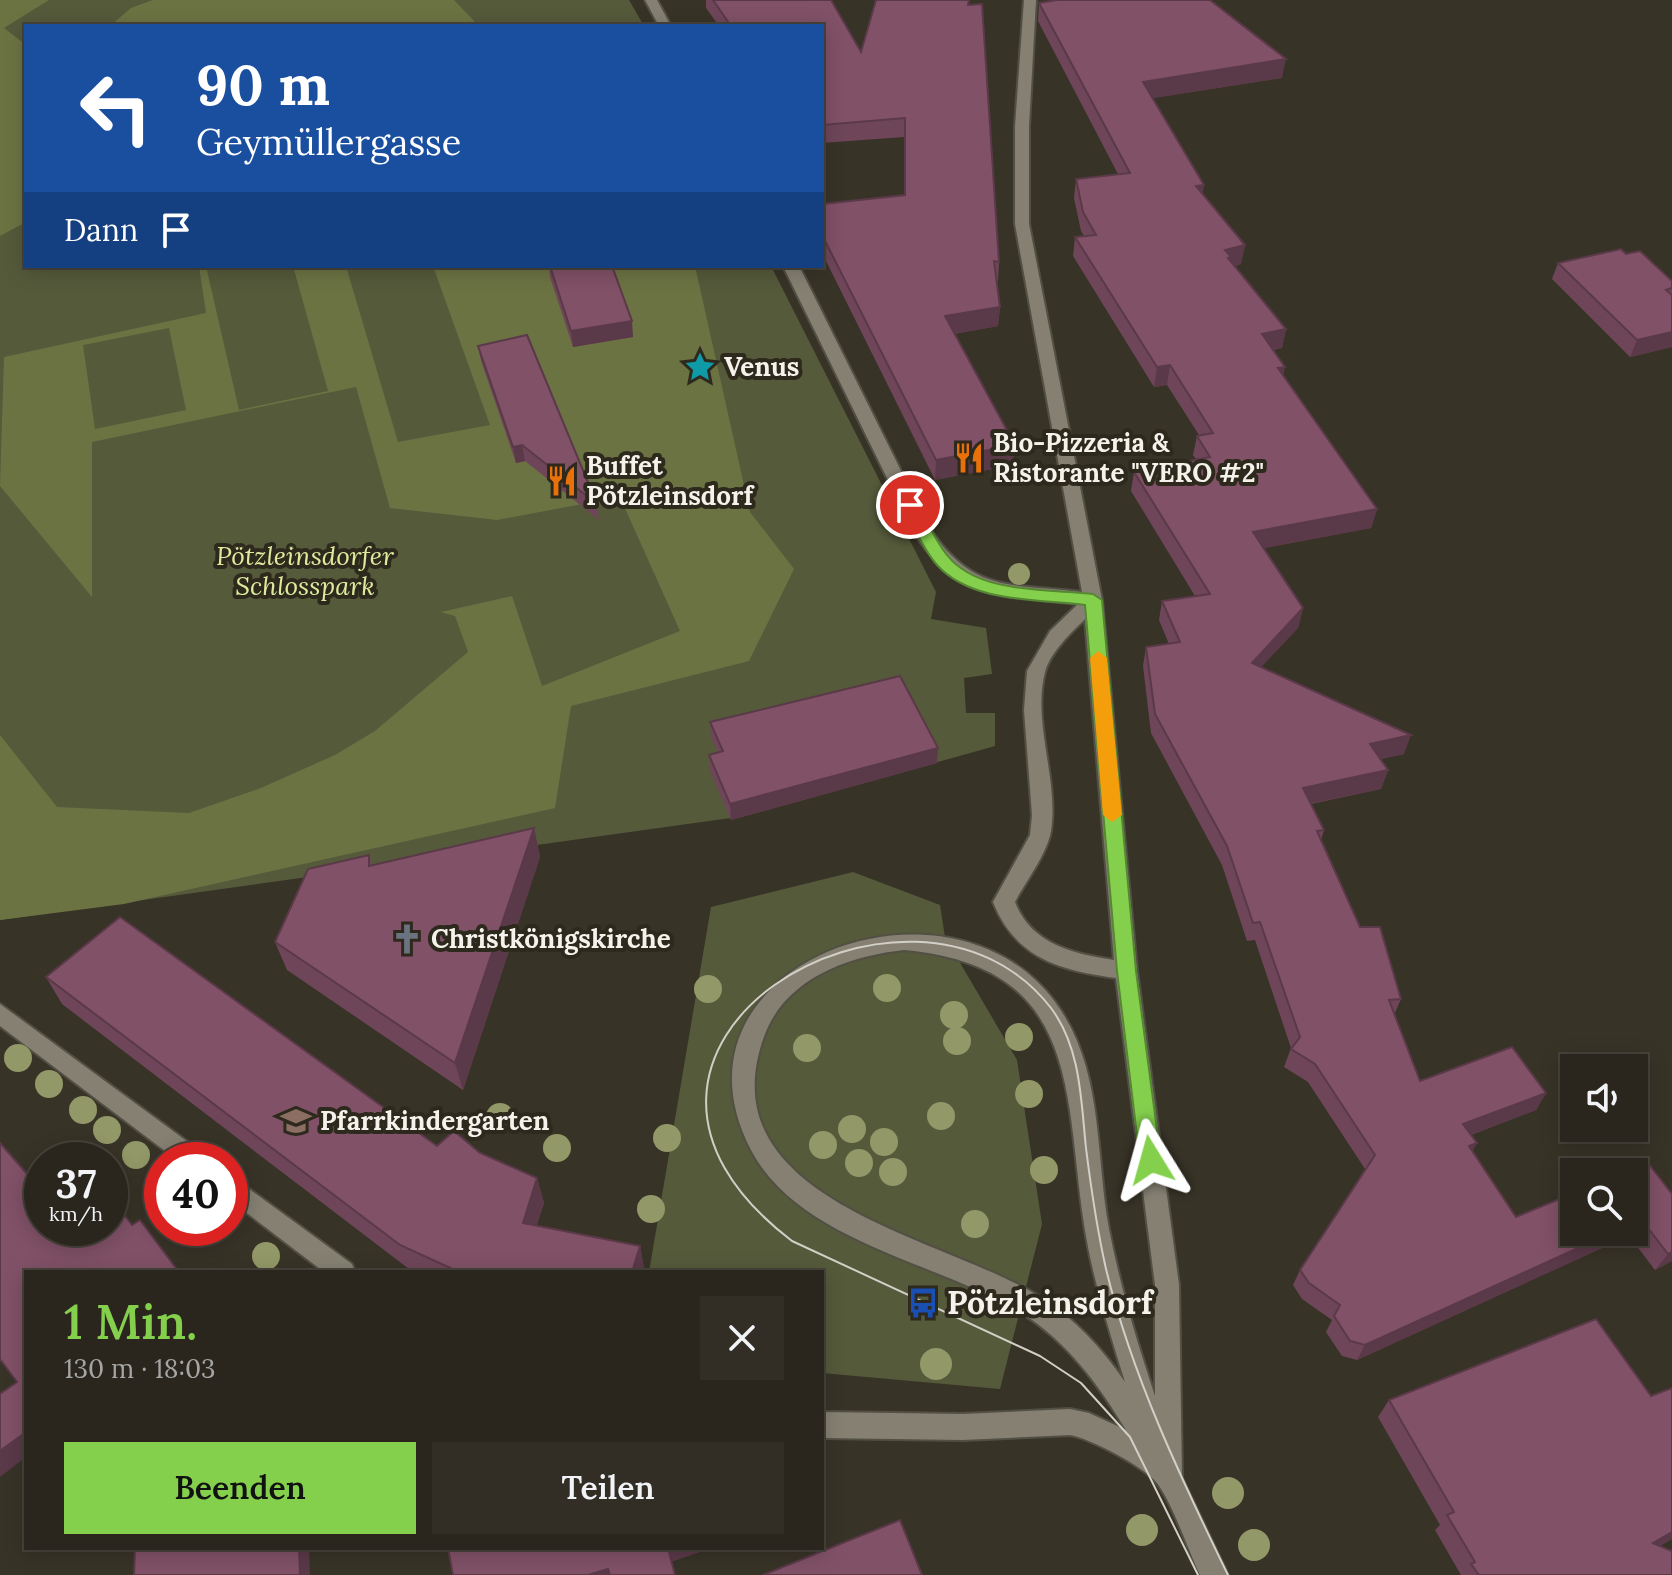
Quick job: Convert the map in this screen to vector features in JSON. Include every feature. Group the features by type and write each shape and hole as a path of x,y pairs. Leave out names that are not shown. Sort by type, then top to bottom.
{"street":[{"path":"651,0 664,24"},
{"path":"1030,0 1022,126 1022,224 1093,600 1126,971 1167,1285 1169,1479"},
{"path":"792,268 922,531 941,560 963,579 978,585 1093,600"},
{"path":"1093,600 1057,636 1036,671 1034,710 1042,815 1040,835 1004,902 1008,919 1024,936 1048,951 1072,962 1126,971"},
{"path":"1169,1479 1118,1316 1097,1227 1074,1057 1051,1009 1004,968 989,959 929,943 904,941 857,946 803,973 771,1001 748,1049 744,1076 747,1107 765,1152 800,1190 834,1215 1045,1314 1092,1358 1169,1479 1214,1575"},
{"path":"0,1013 171,1142"},
{"path":"248,1200 340,1270"},
{"path":"824,1425 963,1427 1070,1422 1089,1426 1120,1441 1169,1479"}],"green space":[{"name":"Pötzleinsdorfer Schlosspark","path":"0,0 629,0 643,24 24,24 24,268 772,268 936,592 931,619 986,628 992,674 964,678 966,713 995,713 995,746 745,816 0,920"},
{"path":"0,0 49,0 4,28 24,43 24,223 0,236"},
{"path":"153,0 454,0 477,24 112,24 131,8"},
{"path":"199,268 206,268 239,410 328,391 294,268 347,268 398,442 490,425 434,268 695,268 750,512 794,569 749,661 571,706 555,808 124,904 0,920 0,735 57,807 189,813 261,788 335,755 375,731 468,652 455,616 441,612 512,596 542,686 680,631 620,497 497,520 390,508 356,387 92,442 92,597 0,486 4,357 206,313","holes":["169,328 186,410 95,429 83,345"]},
{"path":"853,872 940,905 945,937 1017,1060 1042,1224 1000,1389 824,1373 824,1270 649,1270 711,907"}],"building":[{"path":"713,0 831,0 861,52 876,0 969,0 968,5 982,4 999,262 994,261 1000,307 945,316 1015,445 936,460 824,239 824,204 905,195 905,118 824,125 824,24 730,24"},
{"path":"1057,0 1210,0 1286,59 1143,82 1204,185 1196,186 1245,245 1225,250 1231,257 1228,258 1286,329 1262,334 1285,367 1278,368 1377,509 1253,532 1303,608 1252,663 1411,735 1370,744 1388,770 1303,788 1324,830 1317,831 1360,927 1380,927 1401,999 1389,1000 1420,1081 1512,1047 1546,1093 1463,1124 1477,1143 1469,1146 1516,1217 1560,1199 1560,1246 1582,1246 1365,1345 1350,1341 1334,1316 1340,1305 1309,1283 1300,1270 1375,1155 1315,1064 1291,1049 1300,1037 1260,922 1253,923 1227,846 1155,714 1146,647 1180,642 1162,601 1210,594 1134,472 1210,457 1197,436 1213,433 1170,365 1157,367 1075,237 1096,235 1083,212 1076,179 1130,173 1039,3"},
{"path":"1621,249 1626,254 1640,251 1672,281 1672,288 1666,290 1672,295 1672,332 1637,340 1558,263"},
{"path":"551,268 613,268 632,321 571,331"},
{"path":"527,335 597,504 522,445 513,447 478,346"},
{"path":"900,676 938,748 730,804 709,755 723,751 710,722"},
{"name":"Christkönigskirche","path":"534,828 455,1063 275,942 308,869 369,855 369,866"},
{"name":"Pfarrkindergarten","path":"120,917 437,1146 454,1131 480,1153 537,1178 523,1223 640,1246 633,1270 455,1270 400,1245 46,977"},
{"path":"0,1143 24,1170 24,1246 128,1246 128,1220 132,1225 140,1220 144,1225 144,1246 160,1246 178,1270 24,1270 24,1433 0,1451 0,1394 17,1382 0,1359"},
{"path":"1648,1163 1672,1194 1672,1252 1668,1254 1648,1228"},
{"path":"1596,1319 1651,1396 1672,1388 1672,1532 1653,1543 1672,1551 1672,1575 1479,1575 1471,1564 1475,1562 1447,1515 1454,1512 1389,1400"},
{"path":"900,1520 922,1575 763,1575"},
{"path":"135,1550 299,1550 300,1575 134,1575"},
{"path":"448,1550 669,1550 675,1575 610,1575 608,1569 588,1575 453,1575"}],"tram line":[{"path":"1198,1575 1130,1437 1081,1383 1040,1356 792,1241 725,1168 706,1098 726,1035 774,985 841,952 916,942 990,959 1051,1008 1074,1057 1094,1208 1106,1269 1129,1348 1159,1425 1228,1575"}],"slow traffic":[{"path":"1098,658 1112,815"}],"place":[{"name":"Venus","path":"700,367"},
{"name":"Bio-Pizzeria & Ristorante \"VERO #2\"","path":"969,458"},
{"name":"Buffet Pötzleinsdorf","path":"562,481"},
{"name":"Christkönigskirche","path":"407,939"},
{"name":"Pfarrkindergarten","path":"296,1121"},
{"name":"Pötzleinsdorf","path":"923,1303"}],"route":[{"path":"910,505 941,560 963,579 1000,589 1093,600 1126,971 1151,1160"}]}
